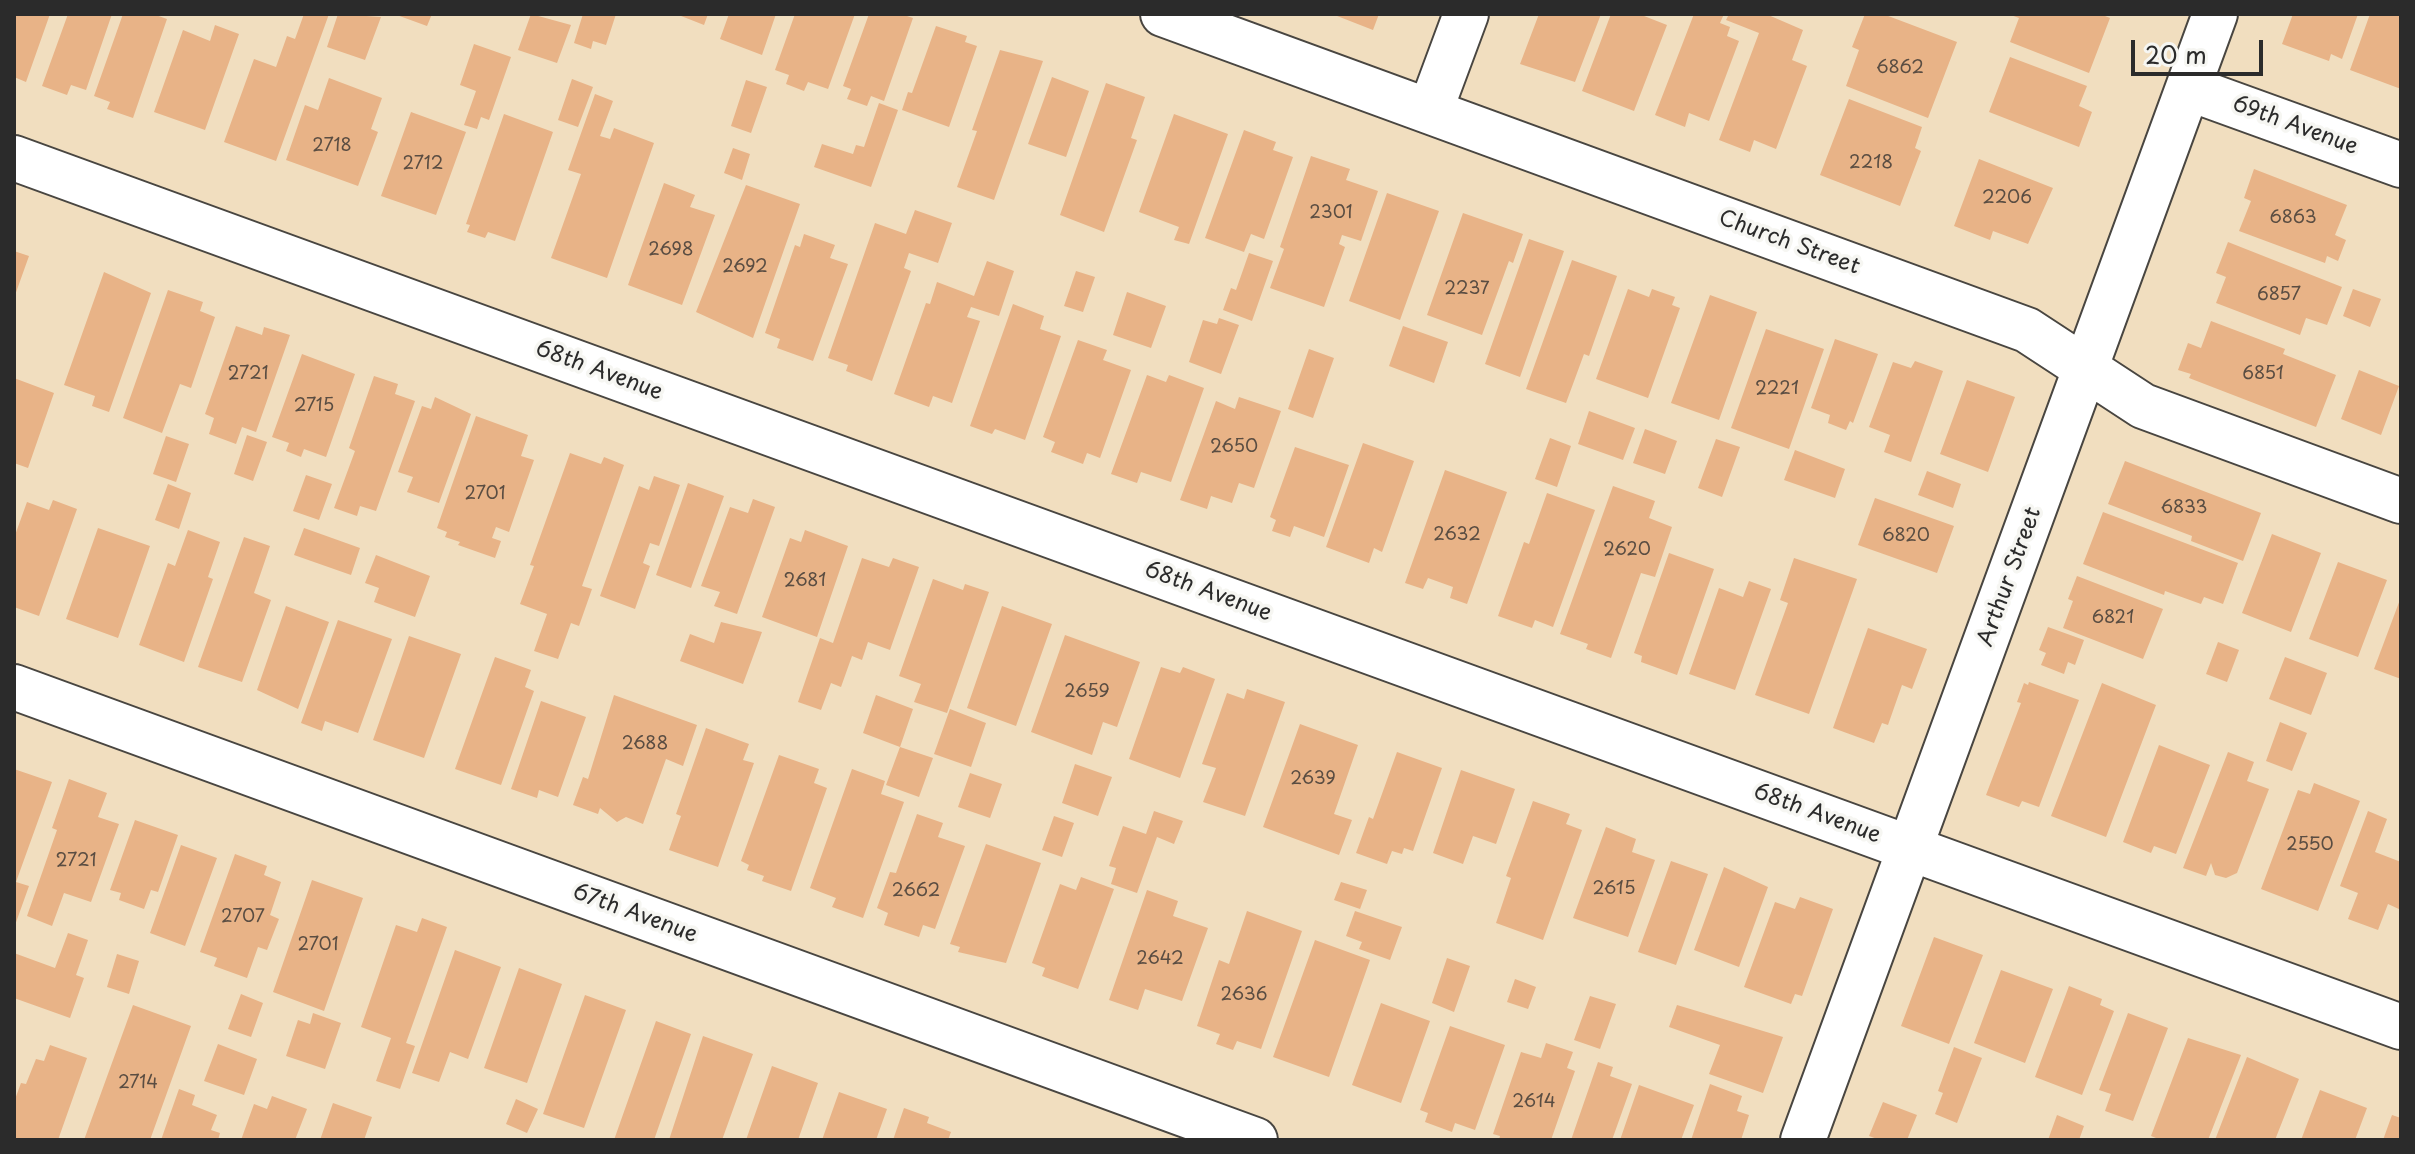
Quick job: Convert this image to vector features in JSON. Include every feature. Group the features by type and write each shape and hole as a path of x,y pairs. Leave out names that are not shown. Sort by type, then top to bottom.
{"street":[{"name":"Church Street","path":"1163,14 2027,330 2143,406 2401,501"},
{"path":"1430,111 1466,14"},
{"name":"Arthur Street","path":"1803,1140 2215,14"},
{"name":"69th Avenue","path":"2188,88 2401,165"},
{"name":"68th Avenue","path":"14,158 2401,1027"},
{"name":"67th Avenue","path":"14,687 1255,1140"}],"building":[{"path":"14,14 50,14 26,82 14,77"},
{"path":"68,14 112,14 86,90 71,85 67,95 42,86"},
{"path":"123,14 153,14 167,19 133,118 107,109 110,102 94,96"},
{"path":"304,14 329,14 276,161 224,142 254,59 276,67 287,36 295,39"},
{"path":"338,14 381,17 365,60 327,47"},
{"path":"394,14 432,14 427,26"},
{"path":"531,14 571,25 557,63 518,50"},
{"path":"583,14 616,14 606,45 593,41 591,49 574,43"},
{"path":"676,14 708,14 704,25"},
{"path":"729,14 776,14 762,55 720,39"},
{"path":"795,14 855,14 828,89 808,82 804,91 786,84 789,75 775,70"},
{"path":"869,14 901,14 913,18 884,101 871,96 867,106 847,99 851,89 843,86"},
{"path":"1332,14 1379,14 1373,30"},
{"path":"1539,14 1601,14 1575,82 1520,64"},
{"path":"1611,14 1639,14 1667,25 1634,111 1582,91"},
{"path":"1694,14 1724,14 1720,23 1730,27 1727,36 1739,41 1709,121 1689,113 1685,127 1655,115"},
{"path":"1729,14 1766,14 1803,30 1792,60 1807,66 1776,149 1754,140 1750,152 1719,140 1759,33 1726,20"},
{"path":"1865,14 1883,14 1957,42 1928,118 1846,86 1859,50 1852,47"},
{"path":"2008,14 2100,14 2110,18 2089,73 2010,42 2019,18"},
{"path":"2293,14 2358,14 2342,59 2331,54 2329,61 2282,44"},
{"path":"2370,14 2401,14 2401,89 2350,70"},
{"path":"215,25 239,34 205,130 154,112 183,30 210,41"},
{"path":"936,26 967,36 965,42 977,46 949,127 902,110 908,92 912,93"},
{"path":"474,44 511,57 489,120 481,117 477,129 464,125 476,91 460,85"},
{"path":"1000,50 1043,61 994,200 957,187 977,131 972,130"},
{"path":"2010,57 2087,86 2079,106 2092,112 2079,147 1989,112"},
{"path":"1052,77 1089,91 1066,157 1028,144"},
{"path":"329,78 382,98 371,129 378,132 358,186 286,160 305,105 318,110"},
{"path":"572,79 593,87 578,127 558,120"},
{"path":"746,80 767,87 751,133 731,126"},
{"path":"1106,83 1145,97 1131,138 1137,140 1104,232 1060,215"},
{"path":"595,94 613,101 600,136 610,139 614,128 654,143 607,278 551,258 581,174 568,170"},
{"path":"1849,99 1922,127 1915,148 1921,151 1900,206 1820,175"},
{"path":"879,103 898,110 871,187 814,167 822,144 853,154 856,145 864,147"},
{"path":"411,112 466,132 436,215 381,196"},
{"path":"504,114 553,132 515,241 488,232 485,238 467,232 470,225 466,224"},
{"path":"1174,114 1228,134 1189,244 1174,240 1179,227 1139,212"},
{"path":"1244,130 1276,142 1273,150 1293,157 1264,239 1251,234 1244,252 1205,238"},
{"path":"733,148 750,154 742,180 724,173"},
{"path":"1311,156 1350,169 1346,180 1378,191 1361,241 1342,235 1339,244 1345,247 1324,307 1270,288 1284,249 1280,247"},
{"path":"1979,159 2053,188 2028,244 1993,231 1990,240 1954,226"},
{"path":"2254,169 2347,205 2335,235 2346,240 2338,261 2327,256 2325,263 2239,231 2251,201 2244,198"},
{"path":"664,183 695,195 690,207 715,215 682,305 628,285"},
{"path":"746,185 800,204 753,338 696,312"},
{"path":"1387,193 1439,211 1400,320 1349,301"},
{"path":"915,210 952,223 938,263 909,253 904,268 911,271 872,381 846,371 848,365 828,358 875,223 906,234"},
{"path":"1463,213 1523,234 1513,263 1509,261 1482,335 1427,315"},
{"path":"804,234 835,245 830,258 848,264 813,361 777,348 780,339 765,333 795,245 800,247"},
{"path":"1529,239 1564,251 1520,377 1485,364"},
{"path":"2228,242 2342,287 2327,325 2306,318 2300,335 2216,303 2226,277 2216,273"},
{"path":"14,251 29,256 14,298"},
{"path":"1249,253 1273,261 1252,321 1223,310 1231,288 1236,290"},
{"path":"1572,260 1617,276 1589,356 1584,354 1566,403 1526,389"},
{"path":"987,261 1014,271 999,316 971,307 967,317 980,321 952,403 933,396 929,407 894,394 926,303 930,304 937,282 974,296"},
{"path":"1076,271 1095,277 1083,312 1064,306"},
{"path":"104,272 151,293 109,412 92,406 95,396 64,385"},
{"path":"1628,289 1649,297 1652,289 1675,297 1672,305 1680,308 1648,398 1596,379"},
{"path":"2353,289 2381,299 2370,327 2343,316"},
{"path":"168,290 203,302 200,311 215,317 191,388 180,384 162,433 123,418"},
{"path":"1127,292 1166,306 1151,348 1113,335"},
{"path":"1710,295 1757,312 1719,420 1671,403"},
{"path":"1013,304 1044,316 1040,329 1061,336 1025,440 995,429 992,434 970,426"},
{"path":"1219,318 1239,325 1221,374 1189,362 1203,320 1217,324"},
{"path":"2211,321 2285,349 2283,354 2336,375 2316,427 2189,378 2191,374 2178,370 2188,343 2201,348"},
{"path":"236,326 262,335 264,327 290,335 256,432 242,427 236,444 209,434 214,418 205,414"},
{"path":"1403,326 1448,342 1434,383 1389,366"},
{"path":"1766,329 1824,349 1789,449 1731,428"},
{"path":"1835,339 1878,354 1853,423 1850,421 1846,430 1828,423 1830,415 1811,408"},
{"path":"1078,340 1107,350 1103,360 1131,370 1100,458 1087,453 1083,464 1051,452 1055,442 1043,437"},
{"path":"1309,349 1334,358 1313,418 1288,409"},
{"path":"302,354 355,374 326,457 304,449 301,457 286,451 289,443 272,437"},
{"path":"1915,361 1943,371 1911,462 1884,452 1890,435 1869,427 1893,362 1911,368"},
{"path":"2359,370 2399,386 2381,435 2341,419"},
{"path":"1147,375 1166,382 1169,375 1204,388 1171,482 1141,472 1137,483 1111,474"},
{"path":"374,376 398,384 395,394 415,401 376,511 360,506 357,516 334,508 355,451 349,448"},
{"path":"14,378 54,393 28,468 14,463"},
{"path":"1967,380 2015,397 1988,472 1940,454"},
{"path":"435,397 471,414 439,503 407,492 413,477 398,472 422,406 431,409"},
{"path":"1239,397 1281,411 1254,488 1239,483 1232,503 1211,496 1207,509 1180,500 1216,401 1235,409"},
{"path":"1589,411 1635,428 1623,460 1578,444"},
{"path":"476,416 528,435 521,456 534,460 509,532 496,527 492,538 501,541 495,558 458,545 460,542 445,537 447,532 437,528"},
{"path":"1645,429 1677,441 1665,474 1633,463"},
{"path":"247,435 267,442 253,481 234,474"},
{"path":"166,436 189,444 176,482 153,474"},
{"path":"1550,438 1571,446 1557,487 1535,479"},
{"path":"1716,439 1740,447 1722,497 1698,488"},
{"path":"1363,443 1414,461 1382,552 1374,548 1369,563 1326,547"},
{"path":"1295,447 1349,465 1324,537 1294,526 1290,537 1272,531 1276,520 1270,517"},
{"path":"1795,450 1845,469 1835,498 1784,480"},
{"path":"570,453 601,464 604,457 624,465 582,586 592,589 579,626 571,623 558,659 534,651 547,614 520,604 534,566 530,565"},
{"path":"2125,461 2261,513 2243,561 2191,541 2192,536 2108,504"},
{"path":"1445,470 1507,492 1467,604 1450,598 1453,587 1428,578 1423,589 1405,583"},
{"path":"1927,471 1961,484 1953,508 1918,495"},
{"path":"306,475 332,484 319,520 293,511"},
{"path":"654,476 680,485 659,546 650,543 643,563 650,566 635,609 600,596 639,486 649,490"},
{"path":"688,483 724,496 691,588 656,575"},
{"path":"168,484 191,493 179,529 155,520"},
{"path":"1613,486 1655,501 1649,518 1672,527 1655,577 1641,573 1611,658 1586,649 1588,644 1560,634"},
{"path":"1547,493 1595,510 1553,627 1535,620 1532,628 1498,616 1524,542 1529,544"},
{"path":"1875,498 1954,526 1937,573 1858,545"},
{"path":"753,499 775,507 737,614 714,606 720,592 701,586 730,507 748,513"},
{"path":"53,500 77,509 39,616 14,607 14,538 27,502 49,510"},
{"path":"2103,512 2238,563 2223,604 2204,597 2201,604 2165,591 2164,595 2083,564"},
{"path":"98,528 150,546 118,638 66,619"},
{"path":"304,528 360,548 351,575 294,555"},
{"path":"188,530 220,542 208,577 213,579 184,662 139,645 168,563 175,566"},
{"path":"805,530 848,546 817,637 762,617 790,538 801,542"},
{"path":"2272,534 2321,553 2291,632 2242,613"},
{"path":"244,537 270,546 254,593 271,600 242,682 198,667"},
{"path":"1669,553 1714,569 1677,675 1641,662 1642,656 1634,653"},
{"path":"376,555 430,576 415,617 374,602 379,588 365,583"},
{"path":"862,558 889,567 893,558 919,567 890,650 868,642 862,660 852,656 841,687 831,683 821,710 798,702 820,638 833,643"},
{"path":"1794,558 1857,579 1809,714 1755,695 1788,603 1780,600"},
{"path":"2338,562 2387,580 2358,657 2309,639"},
{"path":"2077,576 2163,609 2143,659 2063,628 2073,601 2068,599"},
{"path":"933,579 963,590 965,584 989,592 947,713 914,702 921,684 899,676"},
{"path":"1749,581 1771,589 1735,690 1689,674 1719,588 1743,597"},
{"path":"2401,597 2401,679 2374,669"},
{"path":"286,606 329,622 298,709 257,690"},
{"path":"1002,606 1052,624 1016,726 967,708"},
{"path":"338,620 392,639 358,733 325,721 322,731 301,723"},
{"path":"721,622 762,632 743,684 680,661 690,634 714,643"},
{"path":"2048,627 2084,640 2075,665 2068,662 2064,674 2041,665 2046,653 2039,650"},
{"path":"1868,628 1927,649 1912,689 1902,685 1888,725 1882,723 1874,743 1833,728"},
{"path":"1065,635 1140,662 1117,727 1103,722 1092,755 1031,732"},
{"path":"409,636 461,654 424,758 373,740"},
{"path":"2218,642 2239,650 2227,682 2206,674"},
{"path":"495,657 531,670 525,687 534,691 501,785 455,769"},
{"path":"2285,657 2327,673 2311,715 2269,699"},
{"path":"1161,667 1180,673 1183,667 1215,679 1180,778 1129,759"},
{"path":"2029,682 2079,700 2039,807 2022,801 2019,807 1986,795 2021,703 2017,702 2024,683 2028,685"},
{"path":"2102,683 2156,705 2106,837 2051,816"},
{"path":"1247,689 1285,702 1245,816 1203,802 1216,768 1202,764 1227,693 1244,699"},
{"path":"614,695 697,725 683,766 666,759 643,824 626,817 617,822 600,808 598,814 573,805 583,777 588,779"},
{"path":"876,695 913,709 900,747 863,733"},
{"path":"541,701 586,717 558,797 539,790 537,798 511,789"},
{"path":"950,709 986,723 971,767 934,754"},
{"path":"2280,722 2307,733 2292,771 2266,761"},
{"path":"1300,724 1358,745 1334,814 1352,820 1339,855 1263,827"},
{"path":"706,728 749,744 743,760 754,763 718,867 669,850 681,816 676,814"},
{"path":"2159,745 2210,765 2176,854 2154,846 2151,853 2123,842"},
{"path":"900,747 933,758 919,797 886,785"},
{"path":"1397,752 1442,768 1413,851 1404,848 1402,854 1392,851 1387,864 1356,853 1369,817 1373,819"},
{"path":"2228,752 2254,762 2247,781 2269,789 2237,873 2226,878 2215,875 2211,863 2206,876 2183,868"},
{"path":"779,755 819,769 814,783 827,788 791,891 762,881 764,876 747,870 749,865 741,861"},
{"path":"1075,764 1112,777 1098,816 1062,803"},
{"path":"14,769 52,782 16,882 29,886 14,928"},
{"path":"852,769 885,781 881,794 904,802 863,918 832,907 836,898 810,888"},
{"path":"1461,770 1515,789 1496,844 1473,836 1463,864 1433,853"},
{"path":"970,773 1002,784 990,818 958,807"},
{"path":"69,779 107,793 98,817 119,824 91,902 64,893 52,926 27,916 57,830 52,828"},
{"path":"2314,783 2360,801 2318,911 2261,889 2298,790 2310,794"},
{"path":"1533,801 1570,814 1566,824 1582,830 1543,940 1496,923 1511,878 1506,876"},
{"path":"1154,811 1183,821 1174,844 1157,837 1137,893 1111,884 1116,868 1109,866 1123,826 1146,834"},
{"path":"2368,811 2387,819 2375,852 2401,862 2401,910 2388,904 2378,930 2348,919 2358,893 2340,886"},
{"path":"917,814 943,823 938,837 965,846 935,929 923,925 919,937 884,925 888,913 877,908 890,872 896,873"},
{"path":"1054,816 1074,823 1062,857 1042,850"},
{"path":"135,820 178,835 158,892 151,890 144,909 119,900 121,893 110,890"},
{"path":"1606,827 1636,839 1632,852 1655,860 1628,937 1573,918"},
{"path":"986,844 1041,863 1006,963 958,952 960,947 950,944"},
{"path":"181,845 217,858 185,946 150,933"},
{"path":"235,854 267,866 264,875 281,882 270,915 279,919 267,950 258,947 247,978 214,966 217,958 200,952"},
{"path":"1671,861 1708,874 1676,965 1638,952"},
{"path":"1724,867 1768,887 1739,967 1694,950"},
{"path":"1081,877 1114,889 1078,989 1042,976 1045,968 1032,963 1060,884 1076,890"},
{"path":"312,880 363,898 324,1011 273,992"},
{"path":"1341,882 1367,890 1360,909 1334,900"},
{"path":"1147,890 1178,901 1173,916 1208,928 1182,1001 1145,989 1138,1010 1109,1000"},
{"path":"1800,897 1833,909 1802,996 1795,994 1791,1004 1744,987 1775,902 1795,909"},
{"path":"1247,911 1302,931 1261,1049 1237,1041 1233,1050 1216,1044 1220,1034 1197,1026 1219,960 1229,964"},
{"path":"1355,911 1402,927 1390,960 1359,949 1362,942 1346,936"},
{"path":"422,918 447,927 406,1043 415,1046 400,1089 376,1081 391,1038 361,1027 396,925 417,932"},
{"path":"68,933 88,940 76,975 84,978 70,1018 14,998 14,953 55,968"},
{"path":"1934,937 1983,955 1949,1044 1901,1026"},
{"path":"1315,940 1370,960 1329,1077 1273,1057"},
{"path":"455,950 501,967 468,1059 450,1052 439,1082 412,1073"},
{"path":"117,954 139,961 129,994 107,987"},
{"path":"1447,958 1470,966 1454,1012 1432,1003"},
{"path":"519,968 562,984 527,1083 484,1068"},
{"path":"2001,970 2053,989 2025,1063 1974,1043"},
{"path":"1515,979 1536,987 1528,1009 1507,1002"},
{"path":"2069,986 2102,999 2100,1005 2114,1011 2082,1095 2035,1077"},
{"path":"241,994 263,1003 251,1037 228,1029"},
{"path":"585,995 626,1010 584,1128 543,1114"},
{"path":"1590,996 1616,1004 1600,1049 1574,1040"},
{"path":"1381,1003 1430,1021 1401,1103 1352,1085"},
{"path":"133,1005 191,1026 150,1140 84,1140"},
{"path":"1677,1005 1783,1037 1763,1093 1709,1074 1720,1045 1669,1027"},
{"path":"313,1013 341,1023 325,1069 286,1056 298,1020 310,1024"},
{"path":"2128,1013 2168,1028 2133,1121 2105,1111 2111,1094 2099,1090"},
{"path":"656,1021 691,1034 654,1140 614,1140"},
{"path":"1450,1026 1505,1045 1475,1130 1455,1123 1452,1132 1425,1122 1428,1113 1420,1110"},
{"path":"703,1036 753,1054 722,1140 669,1140"},
{"path":"2188,1038 2241,1055 2208,1140 2161,1140 2151,1136"},
{"path":"1546,1043 1573,1052 1567,1068 1575,1071 1551,1140 1499,1140 1500,1136 1493,1134 1521,1052 1541,1058"},
{"path":"218,1044 257,1059 244,1095 204,1081"},
{"path":"50,1045 87,1058 58,1140 14,1140 14,1102 21,1083 26,1084 36,1059 44,1061"},
{"path":"1954,1047 1982,1058 1957,1123 1935,1114 1943,1093 1938,1091"},
{"path":"2247,1057 2299,1079 2275,1140 2215,1140"},
{"path":"1598,1062 1613,1067 1610,1076 1632,1084 1612,1140 1571,1140"},
{"path":"772,1066 818,1083 798,1140 746,1140"},
{"path":"1710,1084 1742,1096 1737,1111 1749,1115 1741,1140 1691,1140"},
{"path":"1639,1085 1694,1105 1681,1140 1620,1140"},
{"path":"179,1089 195,1095 192,1105 217,1115 211,1130 220,1133 218,1140 161,1140"},
{"path":"2320,1090 2367,1108 2355,1140 2301,1140"},
{"path":"839,1092 887,1109 876,1140 822,1140"},
{"path":"272,1096 307,1109 295,1140 241,1140 254,1104 267,1109"},
{"path":"516,1099 538,1109 527,1133 506,1124"},
{"path":"1883,1102 1917,1115 1907,1140 1880,1140 1869,1136"},
{"path":"333,1103 372,1117 364,1140 320,1140"},
{"path":"904,1108 929,1117 927,1123 951,1132 948,1140 893,1140"},
{"path":"2057,1115 2084,1126 2079,1140 2048,1140"},
{"path":"2392,1115 2401,1118 2401,1140 2383,1140"}]}
